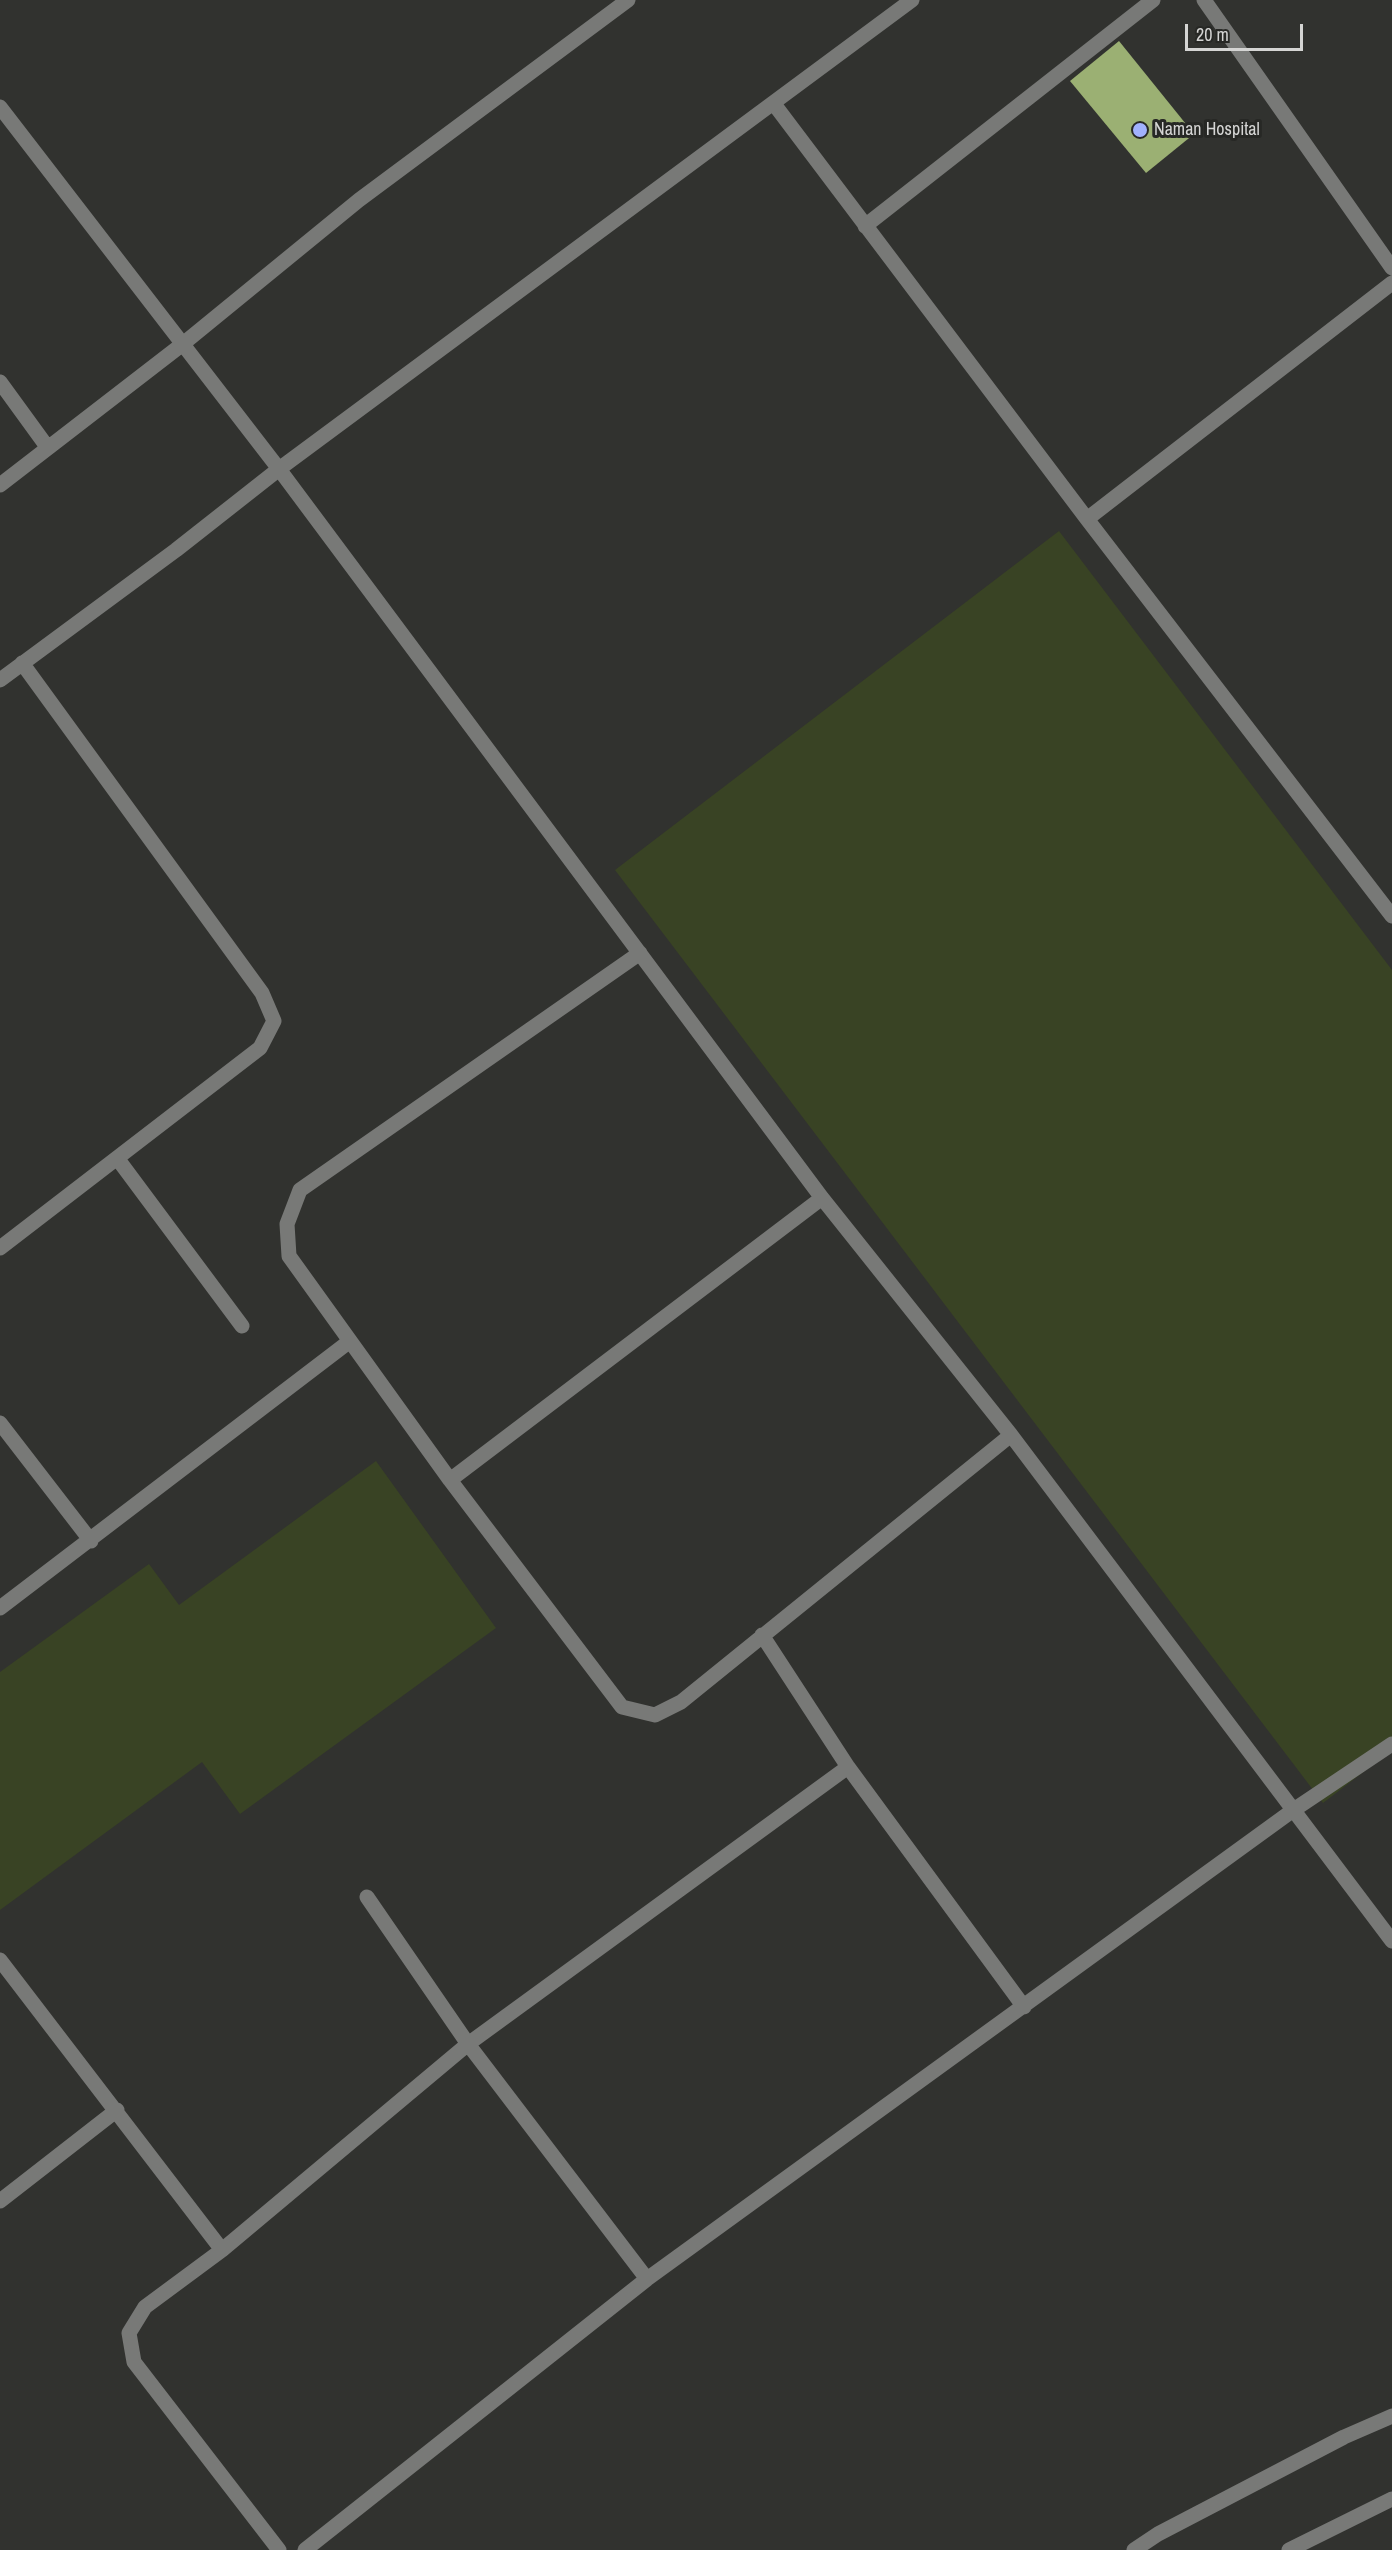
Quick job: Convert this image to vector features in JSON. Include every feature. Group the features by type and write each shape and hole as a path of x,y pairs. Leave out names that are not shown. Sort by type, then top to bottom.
{"street":[{"path":"0,485 184,344 359,200 628,0"},
{"path":"0,681 176,550 279,469 912,0"},
{"path":"865,226 1153,0"},
{"path":"1204,0 1392,268"},
{"path":"774,104 1087,519 1392,916"},
{"path":"0,107 279,469 822,1198 1011,1435 1392,1941"},
{"path":"1087,519 1392,283"},
{"path":"0,382 48,448"},
{"path":"0,1248 260,1048 274,1021 262,993 22,663"},
{"path":"640,953 300,1190 287,1224 289,1256 450,1480 622,1707 654,1715 681,1702 1011,1435"},
{"path":"117,1158 242,1326"},
{"path":"450,1480 822,1198"},
{"path":"0,1608 91,1541 350,1341"},
{"path":"0,1423 91,1541"},
{"path":"762,1635 848,1767 1024,2007"},
{"path":"305,2550 647,2278 1292,1811 1392,1744"},
{"path":"279,2550 134,2362 129,2333 145,2307 222,2250 468,2044 848,1767"},
{"path":"368,1897 468,2044 647,2278"},
{"path":"0,1960 222,2250"},
{"path":"0,2201 117,2110"},
{"path":"1134,2550 1158,2534 1344,2437 1392,2416"},
{"path":"1289,2550 1392,2499"}],"green space":[{"path":"1059,531 1392,970 1392,1750 1323,1803 615,870"},
{"path":"376,1461 496,1628 240,1814 202,1762 0,1910 0,1672 149,1564 179,1605"}],"building":[{"path":"1119,41 1194,134 1146,173 1070,81"}],"place":[{"name":"Naman Hospital","path":"1140,130"}]}
